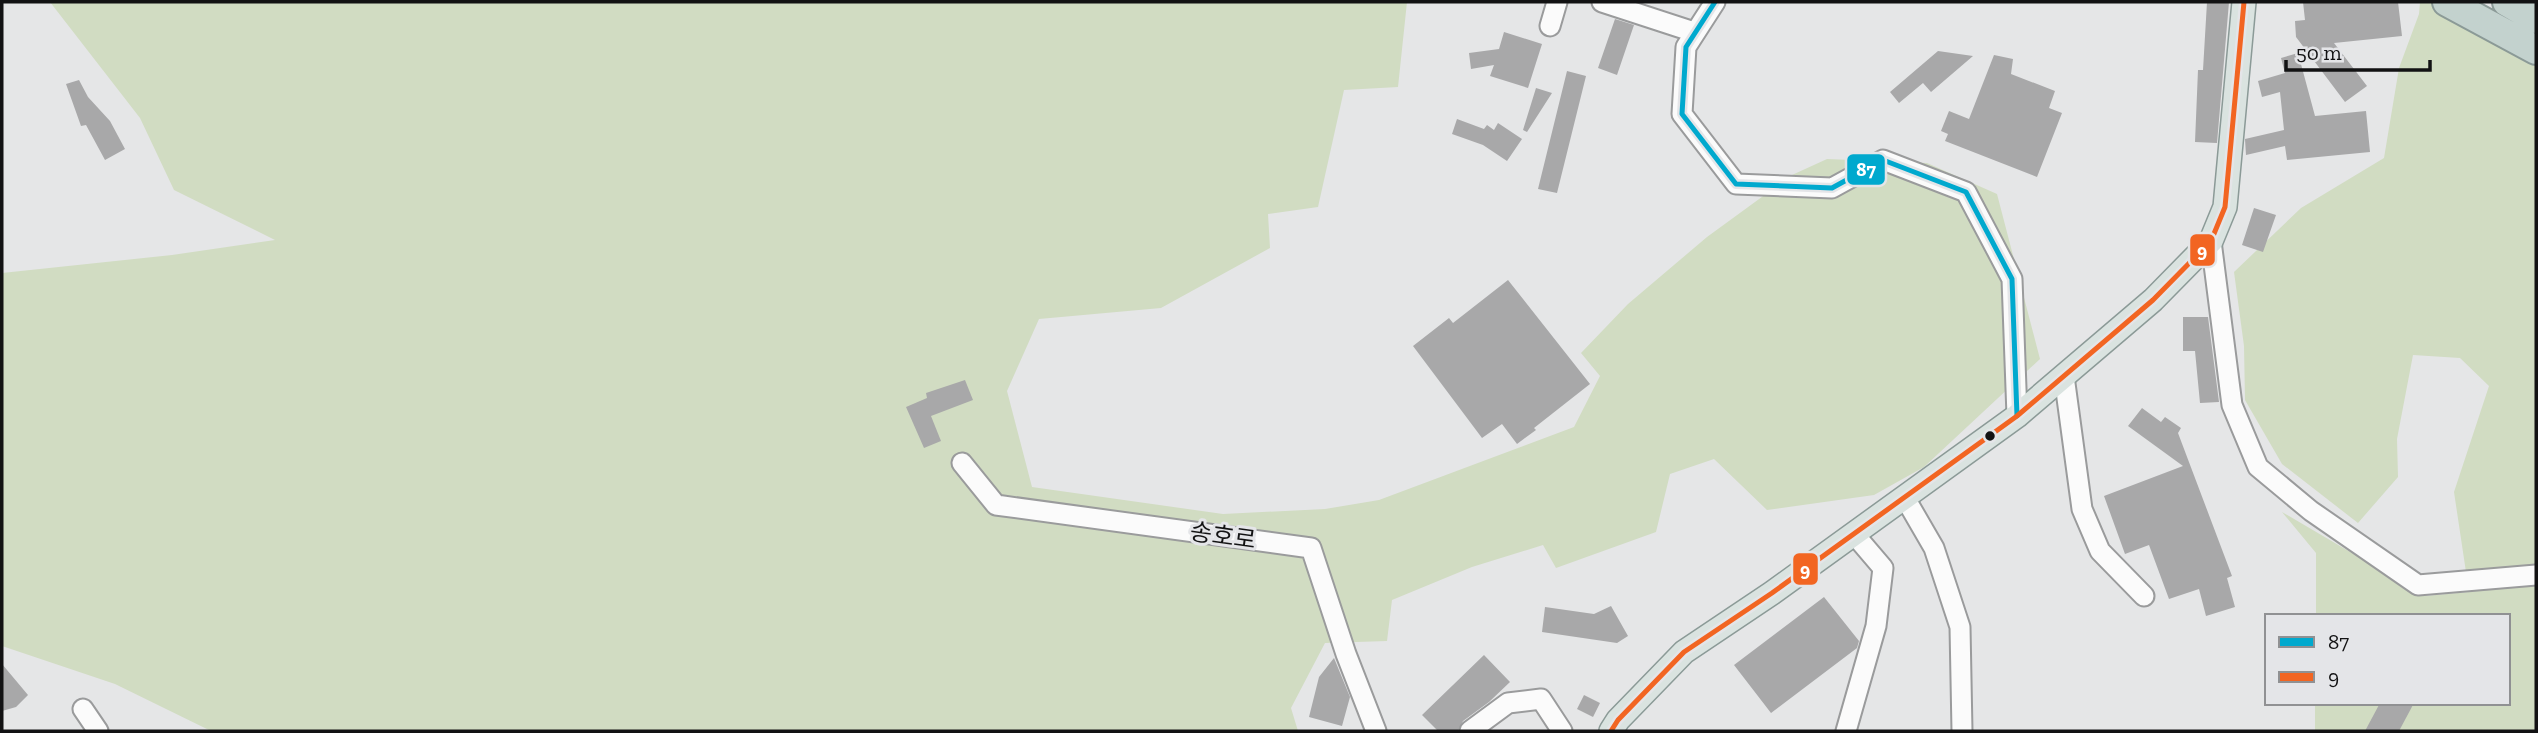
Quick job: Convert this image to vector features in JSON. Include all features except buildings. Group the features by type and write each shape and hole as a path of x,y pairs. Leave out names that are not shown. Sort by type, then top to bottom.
{"highway":[{"path":"2447,2 2536,50"},
{"path":"2507,2 2536,19"}],"main road":[{"path":"1611,731 1618,720 1684,652 1905,498 2017,416 2153,300 2211,241 2225,207 2244,2"}],"street":[{"path":"1550,26 1557,2"},
{"path":"1602,2 1694,32"},
{"path":"1715,2 1686,47 1682,114 1735,184 1832,188 1883,160 1966,192 2011,279 2017,416"},
{"path":"2211,241 2232,405 2258,467 2311,511 2418,585 2536,575"},
{"path":"2064,376 2082,509 2100,551 2144,596"},
{"name":"송호로","path":"962,463 996,505 1311,548 1346,654 1376,731"},
{"path":"1905,498 1934,548 1960,628 1962,731"},
{"path":"1846,731 1876,626 1883,568 1854,534"},
{"path":"1470,731 1508,703 1541,699 1562,731"},
{"path":"83,709 98,731"}],"green space":[{"path":"50,2 1407,2 1398,87 1344,90 1318,207 1268,214 1270,248 1161,308 1039,319 1007,391 1032,487 1223,514 1325,509 1379,500 1574,427 1600,376 1581,353 1628,304 1707,237 1792,175 1827,159 1927,163 1997,194 2040,359 1924,467 1874,495 1767,510 1714,459 1670,474 1656,532 1556,568 1543,545 1472,567 1392,600 1387,641 1325,643 1291,708 1298,731 211,731 115,684 2,646 2,273 172,255 275,240 174,190 140,118"},
{"path":"2420,2 2435,2 2536,57 2536,731 2315,731 2315,705 2510,705 2510,614 2316,614 2316,553 2282,512 2425,596 2469,592 2454,492 2489,386 2460,358 2413,355 2397,439 2398,477 2358,523 2282,464 2245,400 2244,346 2234,272 2301,208 2384,158 2399,68 2419,14"}],"transit line":[{"name":"87","path":"1715,2 1686,47 1682,114 1736,184 1832,188 1883,160 1966,192 2012,279 2017,416"},
{"name":"9","path":"1611,731 1618,720 1684,652 1772,593 2017,416 2153,300 2211,241 2225,207 2244,2"}]}
